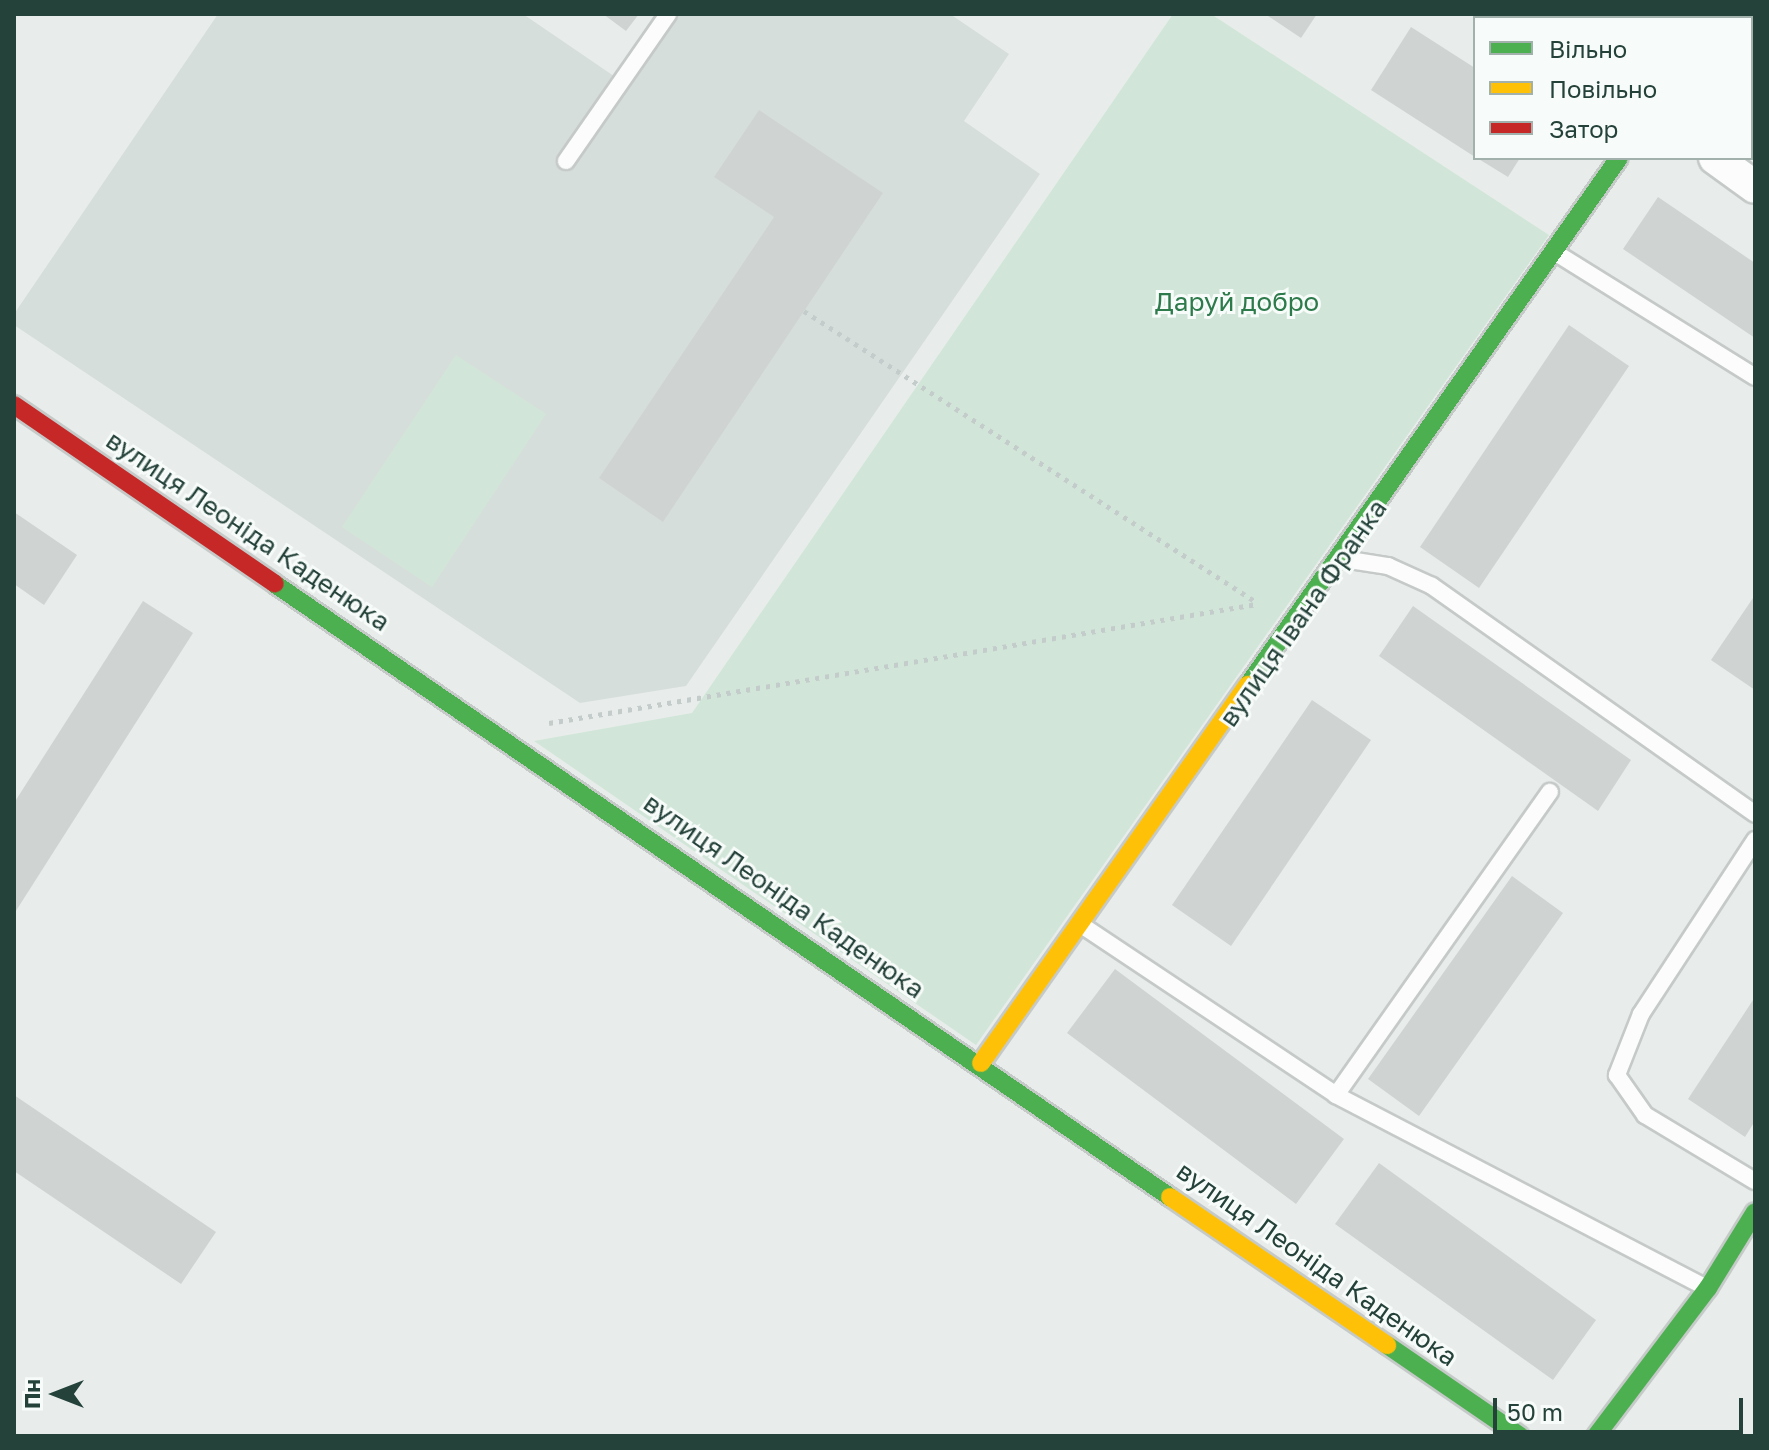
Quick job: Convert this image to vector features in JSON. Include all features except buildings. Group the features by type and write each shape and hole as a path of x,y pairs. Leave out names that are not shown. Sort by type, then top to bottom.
{"street":[{"name":"вулиця Івана Франка","path":"981,1063 1343,559 1618,160"},
{"path":"1718,160 1755,187"},
{"name":"вулиця Леоніда Каденюка","path":"14,405 500,732 1520,1436"},
{"path":"1596,1436 1708,1288 1755,1212"}],"lane":[{"path":"566,161 668,14"},
{"path":"1556,253 1755,377"},
{"path":"1343,559 1388,566 1432,586 1755,814"},
{"path":"1336,1095 1550,792"},
{"path":"1755,840 1641,1014 1617,1075 1645,1115 1755,1181"},
{"path":"1080,924 1336,1095 1708,1288"}],"path":[{"path":"804,311 1294,627"},
{"path":"500,732 1258,604"}],"shaded area":[{"path":"218,14 523,14 630,87 680,14 950,14 1009,54 964,121 1040,174 686,686 580,703 14,325 14,314"}],"green space":[{"name":"Даруй добро","path":"1173,14 1211,14 1549,235 976,1045 534,741 692,713"},
{"path":"456,355 546,414 432,587 342,527"}],"traffic: fast":[{"path":"1248,685 1618,160"},
{"path":"275,584 1170,1197"},
{"path":"1596,1436 1708,1288 1755,1212"},
{"path":"1387,1345 1520,1436"}],"traffic: slow":[{"path":"981,1063 1248,685"},
{"path":"1170,1197 1387,1345"}],"traffic: jam":[{"path":"14,405 275,584"}]}
